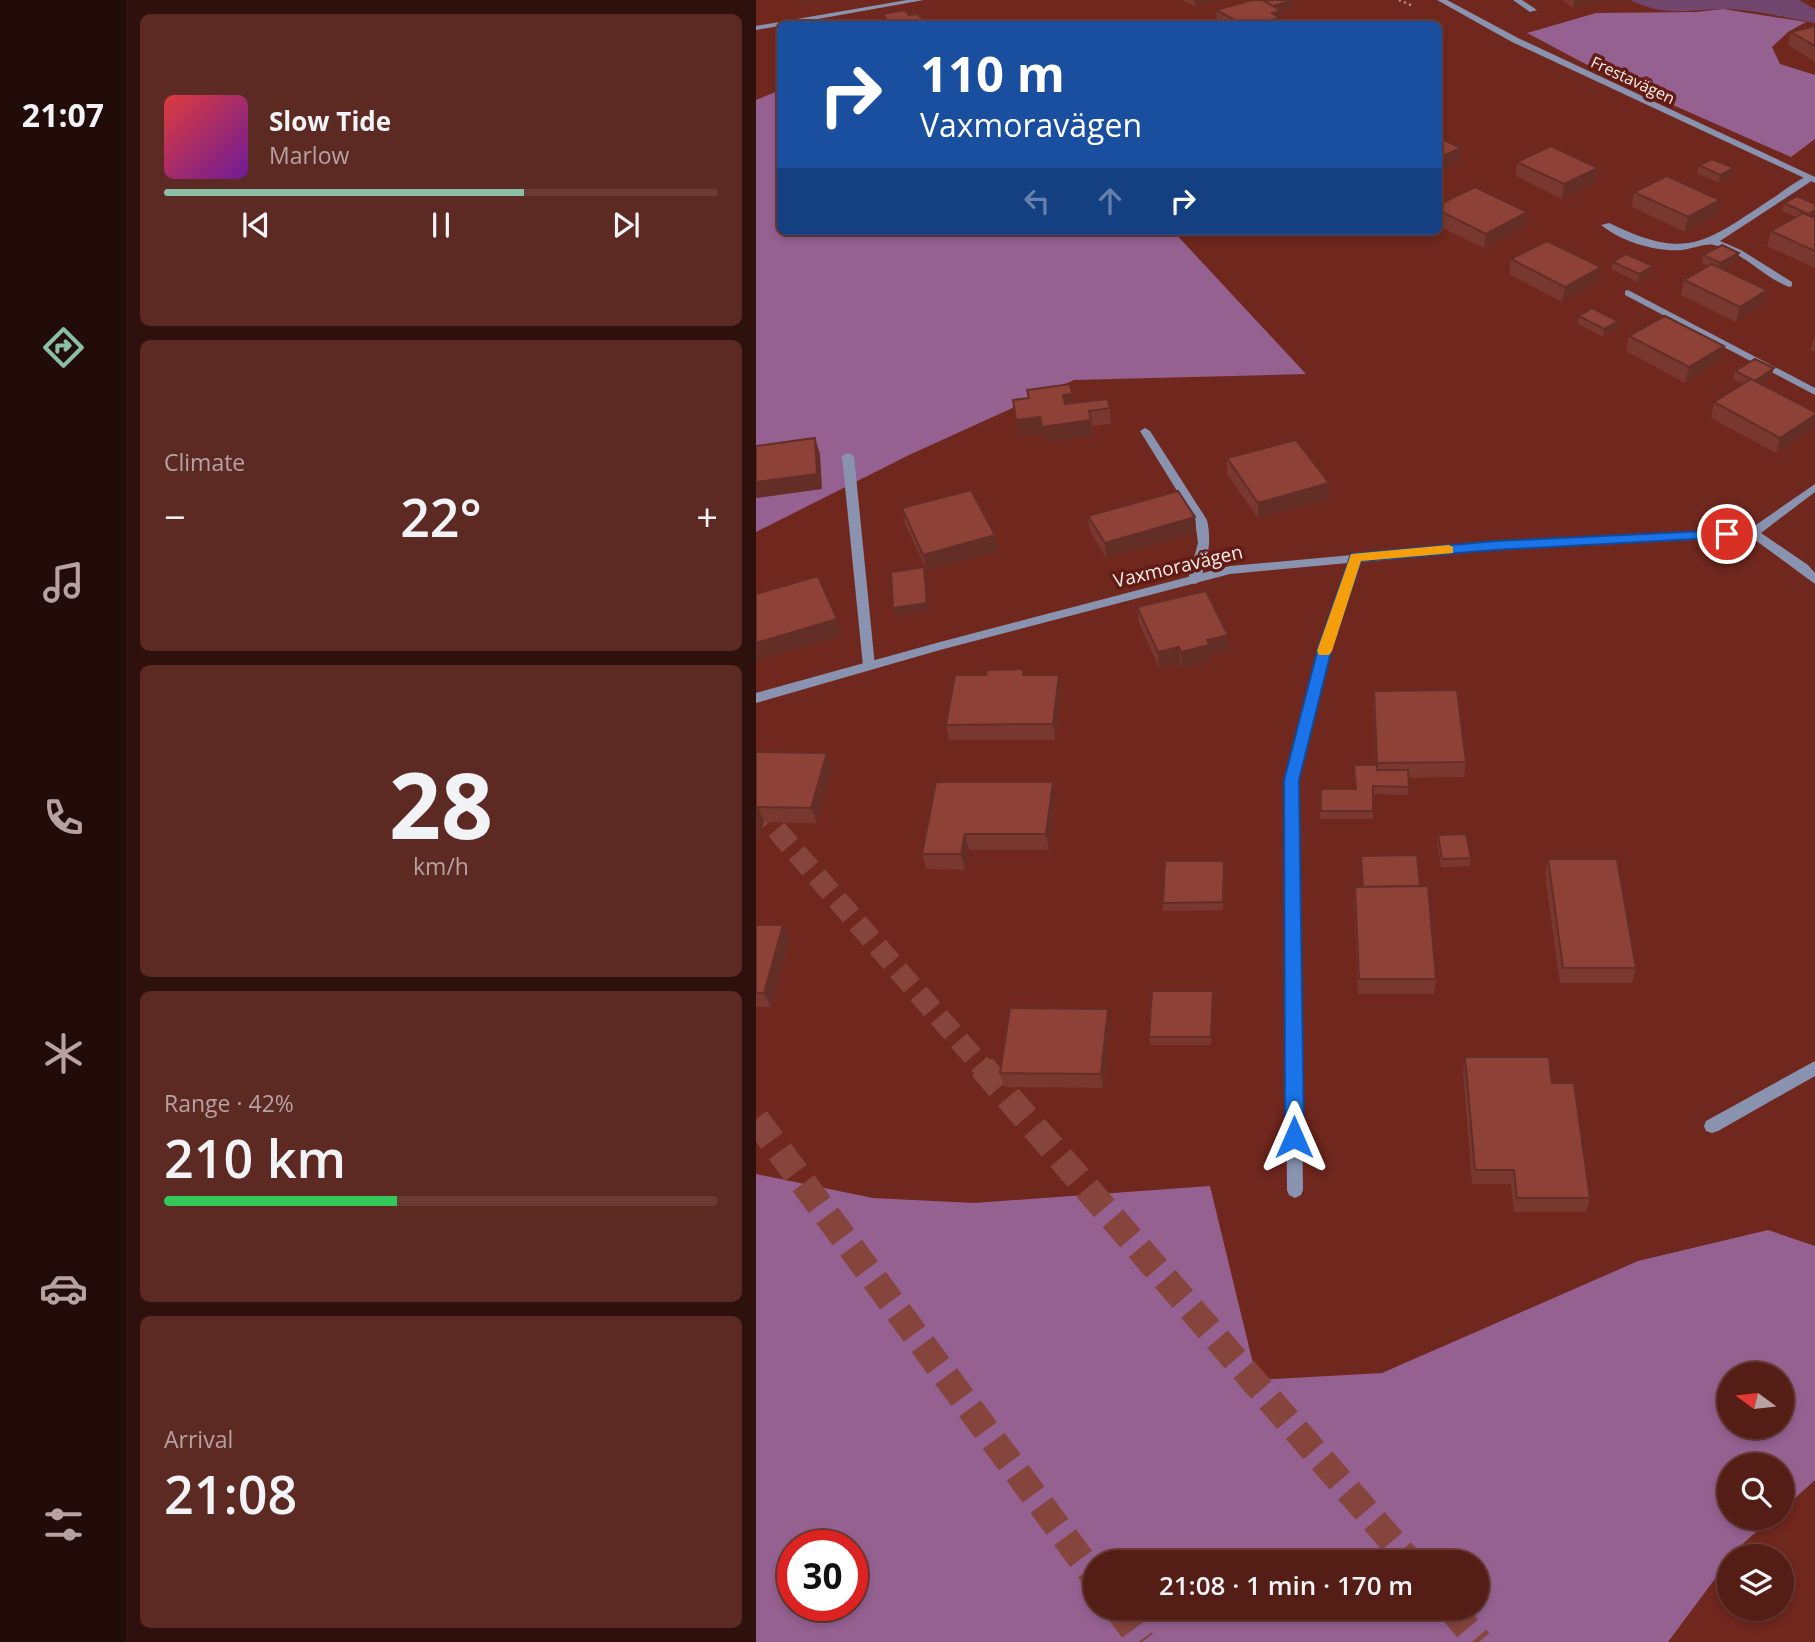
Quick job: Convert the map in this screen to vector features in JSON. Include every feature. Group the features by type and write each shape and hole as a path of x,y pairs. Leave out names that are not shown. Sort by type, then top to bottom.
{"street":[{"path":"792,21 920,0"},
{"name":"Frestavägen","path":"1441,0 1516,40 1813,179"},
{"path":"1517,0 1533,10"},
{"path":"756,27 777,24"},
{"path":"1606,225 1647,246 1682,249 1713,241 1813,179"},
{"path":"1713,241 1738,252 1789,284"},
{"path":"1628,293 1815,392"},
{"path":"1145,431 1201,520 1205,542 1194,580"},
{"path":"848,456 869,666"},
{"path":"1815,487 1753,533 1804,568 1815,580"},
{"name":"Vaxmoravägen","path":"756,698 1230,570 1495,546 1753,533"},
{"path":"1295,1190 1291,780 1325,648 1356,558"},
{"path":"1712,1126 1815,1068"}],"shaded area":[{"path":"1630,0 1799,0 1815,9 1815,23 1734,9 1665,11"},
{"path":"1723,9 1806,22 1788,32 1772,47 1780,64 1815,75 1815,139 1791,157 1614,79 1527,33 1596,13 1696,12"},
{"path":"777,91 777,235 1177,235 1306,374 1074,380 909,455 756,532 756,100"},
{"path":"756,1174 873,1198 974,1203 1210,1186 1257,1380 1382,1373 1638,1261 1768,1230 1815,1246 1815,1480 1794,1499 1794,1453 1717,1453 1717,1530 1758,1530 1743,1544 1717,1544 1717,1576 1668,1642 756,1642"}],"building":[{"path":"1252,0 1263,0 1281,11 1272,13 1279,18 1266,21 1236,21 1216,10"},
{"path":"1263,0 1294,0 1273,6"},
{"path":"904,10 909,15 918,14 924,21 882,21 887,20 883,14"},
{"path":"1815,26 1815,46 1791,32"},
{"path":"1442,139 1461,148 1442,156"},
{"path":"1551,146 1598,168 1564,184 1517,162"},
{"path":"1712,159 1734,168 1720,175 1699,165"},
{"path":"1667,176 1720,200 1688,217 1634,192"},
{"path":"1475,187 1527,212 1486,234 1442,212 1442,203"},
{"path":"1797,196 1815,204 1815,210 1808,214 1784,203"},
{"path":"1803,213 1815,218 1815,251 1771,231"},
{"path":"1547,241 1601,267 1565,287 1511,259"},
{"path":"1722,245 1739,253 1720,263 1703,255"},
{"path":"1626,254 1653,266 1639,274 1613,262"},
{"path":"1712,264 1767,290 1740,307 1684,280"},
{"path":"1592,308 1618,321 1604,329 1579,316"},
{"path":"1665,316 1724,346 1689,367 1629,336"},
{"path":"1755,359 1774,368 1755,381 1735,371"},
{"path":"1751,379 1815,412 1815,415 1780,438 1714,402"},
{"path":"1070,384 1072,394 1063,395 1065,404 1107,399 1110,408 1089,411 1091,420 1042,427 1040,417 1016,420 1013,400 1029,398 1027,390"},
{"path":"815,438 817,474 756,482 756,446"},
{"path":"1296,440 1329,483 1258,503 1227,458"},
{"path":"971,490 995,535 923,555 902,508"},
{"path":"1178,491 1195,517 1105,543 1088,516"},
{"path":"924,567 927,603 893,608 891,572"},
{"path":"818,576 837,619 756,643 756,594"},
{"path":"1206,591 1228,635 1207,640 1209,645 1181,652 1179,647 1158,652 1137,607"},
{"path":"1023,669 1023,675 1059,675 1053,724 946,725 955,675 986,675 987,670"},
{"path":"1457,690 1466,762 1377,763 1374,691"},
{"path":"756,752 827,753 811,808 758,807 756,812"},
{"path":"1354,765 1377,765 1377,770 1408,770 1409,787 1373,786 1373,811 1321,811 1321,789 1356,789"},
{"path":"936,782 1053,782 1046,834 965,834 961,854 922,854"},
{"path":"1466,834 1471,858 1442,859 1438,835"},
{"path":"1417,855 1420,886 1363,887 1361,856"},
{"path":"1548,859 1617,859 1636,968 1563,968"},
{"path":"1165,861 1224,861 1223,902 1163,903"},
{"path":"1428,886 1436,979 1359,979 1355,887"},
{"path":"756,925 783,925 764,993 756,993"},
{"path":"1152,991 1213,991 1211,1037 1149,1037"},
{"path":"1010,1008 1108,1009 1101,1074 1000,1073"},
{"path":"1465,1057 1549,1057 1552,1083 1574,1083 1590,1198 1517,1198 1514,1170 1475,1170"}],"tunnel":[{"path":"756,806 983,1068"},
{"path":"982,1067 1400,1550"},
{"path":"756,1119 1083,1561"},
{"path":"1126,1620 1142,1642"},
{"path":"1460,1620 1479,1642"}],"slow traffic":[{"path":"1324,651 1356,558 1449,550"}],"route":[{"path":"1294,1137 1291,780 1325,648 1356,558 1495,546 1727,534"}]}
